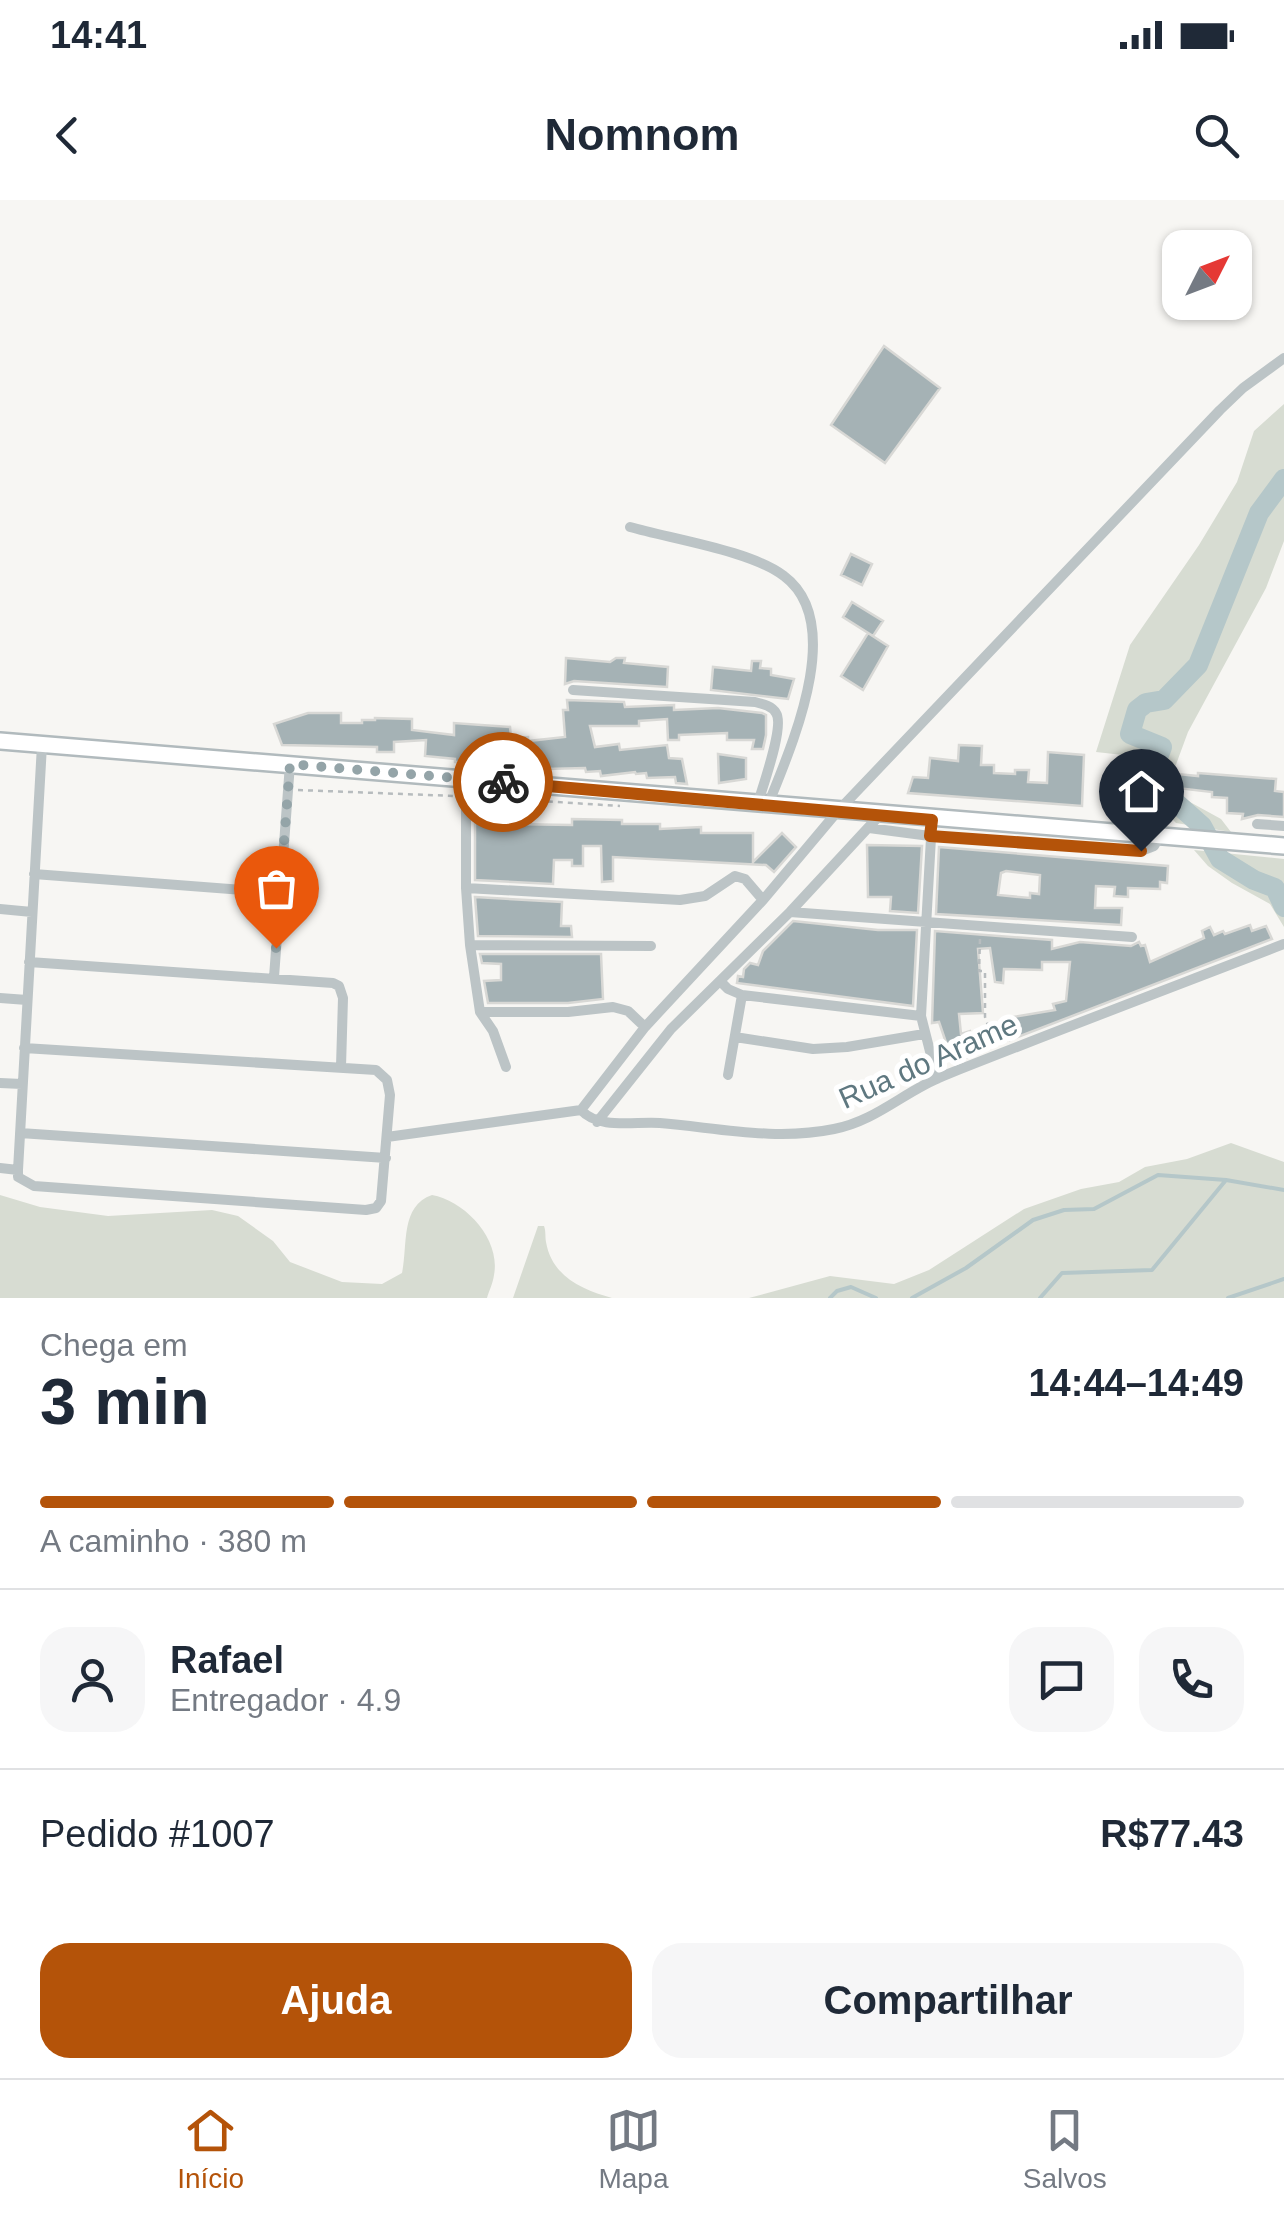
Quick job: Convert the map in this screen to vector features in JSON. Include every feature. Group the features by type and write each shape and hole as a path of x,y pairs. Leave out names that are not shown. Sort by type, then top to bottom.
{"main road":[{"path":"0,742 837,812 874,822 931,828 1160,836 1276,846"}],"street":[{"path":"388,1137 581,1110 645,1027 763,900 837,812 1220,410 1242,388 1284,358"},
{"path":"630,528 751,560 786,576 806,599 814,628 812,667 788,755 762,806"},
{"path":"573,690 755,702 771,708 778,727 762,806"},
{"path":"24,1048 376,1070 387,1080 390,1095 381,1201 376,1208 366,1210 34,1186 22,1182 18,1170 24,1048 42,745"},
{"path":"274,977 290,764"},
{"path":"466,778 470,945 480,1012 493,1032 506,1067"},
{"path":"581,1110 597,1122 671,1029 790,912 874,822"},
{"path":"1257,824 1284,826"},
{"path":"931,828 921,1016 937,1079"},
{"path":"34,874 280,893"},
{"path":"466,888 680,900 706,896 735,876 745,879 763,900"},
{"path":"0,910 32,912"},
{"path":"790,912 1132,936"},
{"name":"Rua do Arame","path":"597,1122 806,1134 853,1124 937,1079 1284,944"},
{"path":"470,945 652,946"},
{"path":"29,962 326,980 339,986 343,998 340,1067"},
{"path":"720,981 742,995 921,1016"},
{"path":"728,1076 742,995"},
{"path":"0,998 27,1000"},
{"path":"480,1012 568,1012 613,1006 628,1011 645,1027"},
{"path":"734,1036 813,1049 924,1034"},
{"path":"0,1083 22,1084"},
{"path":"20,1133 386,1158"},
{"path":"0,1168 18,1170"}],"path":[{"path":"290,789 620,806"},
{"path":"981,928 978,971 985,971 986,1017 998,1055"}],"shaded area":[{"path":"1284,404 1284,541 1266,588 1188,732 1174,770 1173,785 1179,796 1221,819 1231,832 1176,823 1149,795 1132,756 1096,752 1130,645 1237,482 1254,431"},
{"path":"1194,850 1284,859 1284,927 1270,904 1208,866"},
{"path":"1231,1143 1284,1162 1284,1298 749,1298 830,1276 894,1284 929,1270 1024,1209 1081,1189 1119,1182 1145,1167 1187,1159"},
{"path":"0,1195 40,1207 108,1216 212,1210 238,1216 273,1241 290,1262 342,1282 382,1284 402,1273 410,1217 422,1200 432,1195 457,1205 478,1224 492,1248 494,1275 487,1298 0,1298"},
{"path":"538,1226 544,1226 549,1254 562,1273 590,1291 612,1298 513,1298"}],"building":[{"path":"884,346 940,388 885,463 831,425"},
{"path":"851,554 872,564 862,585 841,575"},
{"path":"852,602 883,621 873,636 843,617"},
{"path":"868,633 888,646 863,690 841,676"},
{"path":"566,658 610,662 625,658 624,663 668,667 667,687 574,681 565,684"},
{"path":"752,661 761,661 760,668 771,669 771,675 794,679 788,699 711,690 713,667 751,671"},
{"path":"567,700 624,702 625,707 674,705 674,710 718,708 762,713 766,715 766,735 763,749 752,749 754,740 727,740 727,733 679,735 679,740 668,740 667,719 639,721 639,726 590,726 595,747 619,744 620,750 667,745 669,758 682,759 687,784 676,783 675,777 647,778 646,773 601,776 600,771 586,772 585,768 545,769 545,764 514,767 514,762 455,762 425,756 426,740 394,742 394,752 377,752 377,747 282,745 274,724 308,713 341,713 341,723 362,723 375,718 412,719 412,730 454,735 454,723 510,727 511,738 528,737 528,741 565,737 563,710 568,710"},
{"path":"959,745 982,746 981,765 994,765 994,773 1029,770 1028,782 1047,783 1048,752 1084,755 1082,806 908,793 913,777 928,778 930,758 958,761"},
{"path":"718,754 746,758 746,779 719,783"},
{"path":"1178,774 1276,779 1275,791 1284,792 1284,817 1258,815 1242,819 1243,814 1227,813 1227,798 1177,788"},
{"path":"475,812 505,813 505,824 572,825 572,819 622,820 622,824 660,824 660,829 701,827 701,833 753,833 753,862 782,833 796,847 774,872 766,865 613,857 613,881 602,882 601,846 583,846 583,866 572,866 572,860 554,860 553,884 475,880"},
{"path":"867,845 922,846 918,913 890,911 891,897 868,897"},
{"path":"939,847 1168,866 1167,883 1160,882 1160,889 1128,888 1128,897 1114,896 1115,887 1096,886 1095,908 1122,908 1121,925 936,914","holes":["1001,873 1040,875 1039,894 1030,893 1030,898 998,895"]},
{"path":"475,897 562,902 561,926 571,926 572,937 478,936"},
{"path":"793,921 917,930 913,1006 737,983 744,969 750,963 758,965 763,951"},
{"path":"1250,925 1252,931 1266,926 1272,939 1010,1040 1007,1018 1055,1010 1053,1004 1066,1001 1070,962 1042,962 1042,970 1004,969 1003,983 995,982 990,948 978,949 983,1013 959,1014 961,1034 970,1031 973,1040 984,1035 989,1048 953,1063 939,1022 932,1023 935,931 1052,940 1052,949 1080,942 1131,946 1139,942 1145,945 1150,962 1204,938 1202,931 1210,927 1214,935"},
{"path":"480,954 601,954 603,999 488,1003 484,981 501,980 501,964 482,963"}],"waterway":[{"path":"1284,479 1259,513 1198,665 1164,700 1146,703 1137,710 1130,734 1162,747 1153,771 1155,784 1202,826 1220,859 1275,888 1284,907"},
{"path":"912,1298 966,1268 1033,1220 1064,1210 1094,1209 1158,1175 1226,1180"},
{"path":"1040,1298 1062,1273 1152,1270 1226,1180 1284,1190"},
{"path":"1228,1298 1284,1279"},
{"path":"830,1298 851,1287 876,1298"}],"way so far":[{"path":"276,948 290,764 503,782"}],"route":[{"path":"503,782 932,820 930,836 1141,851"}]}
